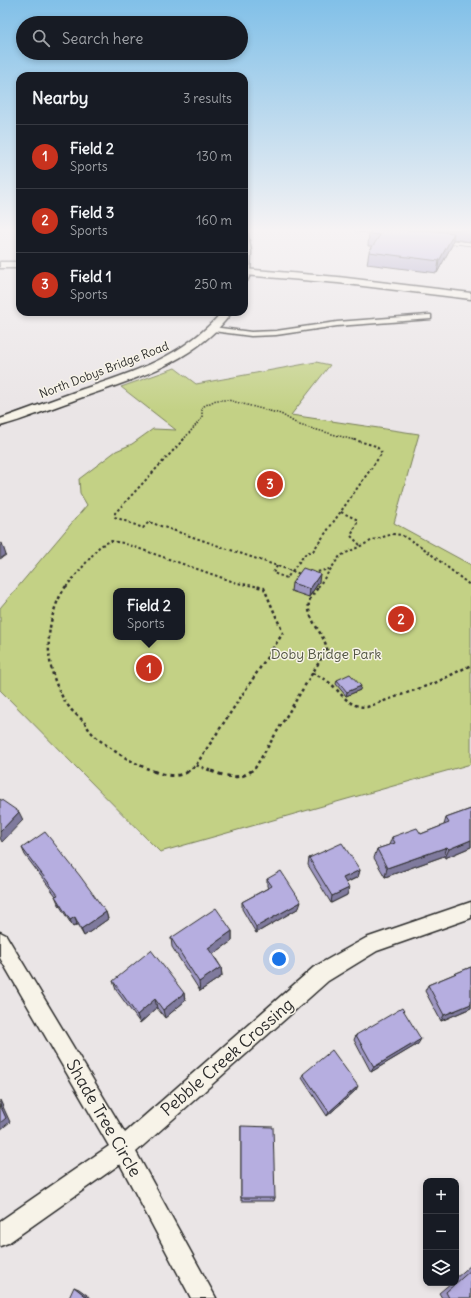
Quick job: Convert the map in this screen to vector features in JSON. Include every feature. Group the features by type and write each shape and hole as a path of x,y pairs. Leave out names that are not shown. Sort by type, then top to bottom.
{"main road":[{"path":"428,291 471,296"}],"street":[{"name":"North Dobys Bridge Road","path":"0,423 147,370 188,350 213,329 224,316"},
{"path":"213,329 251,334 276,334 356,322 428,317"},
{"name":"Pebble Creek Crossing","path":"0,1235 123,1149 321,974 372,944 471,910"},
{"name":"Shade Tree Circle","path":"0,942 123,1149 204,1298"}],"path":[{"path":"277,566 273,573 287,578 292,572 306,553 313,551 382,453 376,446 299,425 280,414 220,399 211,401 204,405 201,421 192,430 190,435 183,440 114,515 116,519 143,528 149,522 277,566 292,572 300,574"},
{"path":"341,512 356,519 357,523 351,536 361,546"},
{"path":"196,765 208,770 236,776 243,776 253,772 327,646 309,608 309,601 340,556 383,536 395,534 403,536 435,557 471,586"},
{"path":"106,542 123,543 237,583 264,588 282,633 196,765 186,773 179,775 165,775 153,771 116,752 91,733 86,723 69,707 53,674 49,648 49,628 53,612 69,581 100,546 106,542"},
{"path":"308,574 330,569"},
{"path":"315,579 322,582"},
{"path":"312,673 326,679 350,703 361,707 367,707 435,683 471,665"}],"green space":[{"name":"Doby Bridge Park","path":"316,362 330,365 291,415 419,434 394,523 471,565 471,764 160,852 0,690 0,608 87,505 80,493 79,479 116,451 132,444 153,429 176,430 121,387 175,368 196,384"}],"building":[{"path":"303,568 320,574 310,589 292,583"},
{"path":"350,674 361,686 347,692 337,680"},
{"path":"0,799 19,812 0,832"},
{"path":"471,809 471,840 449,849 447,847 387,868 377,849 395,843 392,837 417,828 421,834 449,823 446,818"},
{"path":"45,832 106,912 81,929 75,917 70,920 55,896 58,895 22,848"},
{"path":"342,843 360,870 343,878 349,888 332,896 309,858"},
{"path":"281,871 301,902 256,927 242,902 272,886 267,879"},
{"path":"216,908 232,931 208,948 221,967 199,982 171,938"},
{"path":"151,950 184,993 163,1010 155,999 137,1015 113,981"},
{"path":"471,967 471,1004 444,1015 428,985"},
{"path":"402,1008 421,1039 374,1067 356,1035"},
{"path":"332,1050 358,1086 329,1112 303,1074"},
{"path":"0,1105 6,1118 0,1123"},
{"path":"241,1126 273,1127 275,1198 241,1198"},
{"path":"471,1270 471,1298 449,1298 446,1292 453,1286 459,1286 459,1281"},
{"path":"74,1287 88,1298 69,1298"}],"place":[{"name":"Field 1","path":"270,484"},
{"name":"Field 3","path":"401,619"},
{"name":"Field 2","path":"149,668"}]}
